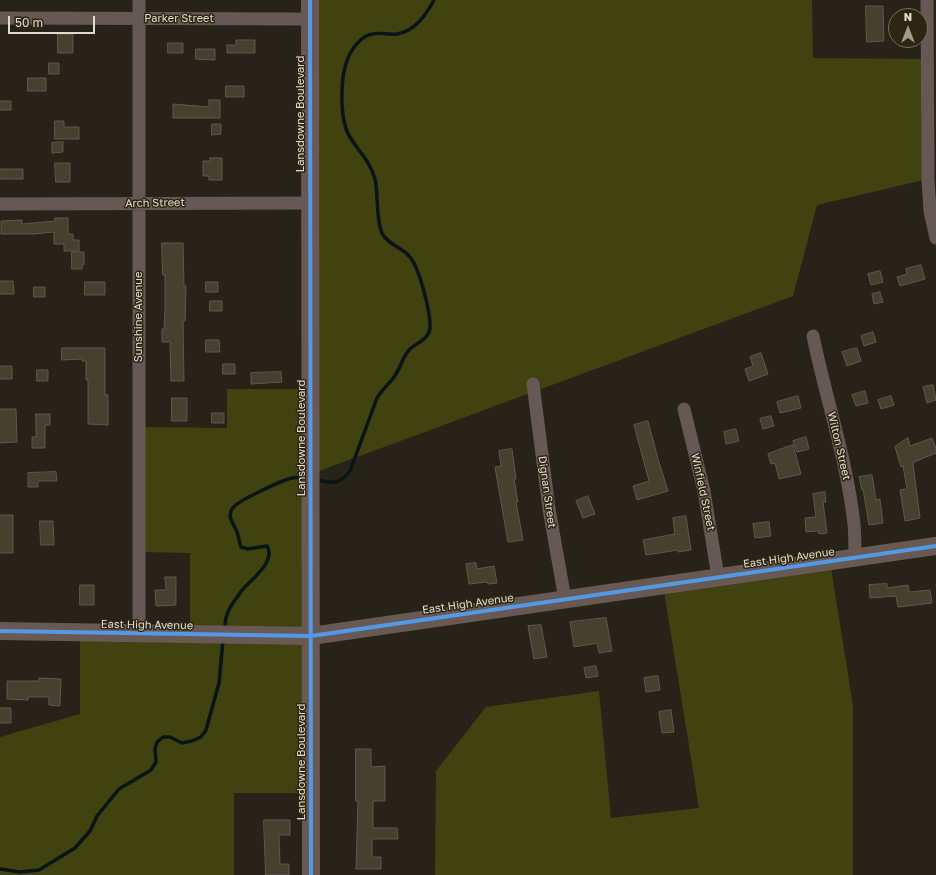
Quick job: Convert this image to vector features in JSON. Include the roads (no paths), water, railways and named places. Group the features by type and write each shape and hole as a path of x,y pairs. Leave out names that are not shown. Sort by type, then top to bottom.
{"street":[{"name":"Sunshine Avenue","path":"139,0 139,634"},
{"name":"Lansdowne Boulevard","path":"310,0 311,875"},
{"path":"927,0 928,186 930,211 936,238"},
{"name":"Parker Street","path":"0,18 310,19"},
{"name":"Arch Street","path":"0,204 310,203"},
{"name":"Wilton Street","path":"812,336 845,466 854,526 855,557"},
{"name":"Dignan Street","path":"533,384 549,508 565,599"},
{"name":"Winfield Street","path":"684,409 706,496 718,577"},
{"name":"East High Avenue","path":"0,631 311,636 936,546"}],"waterway":[{"path":"317,480 327,482 339,481 350,471 377,398 396,374 407,352 428,335 430,328 429,312 417,269 413,261 402,250 387,240 382,233 373,173 346,129 342,109 342,86 345,66 350,54 361,39 376,33 397,34 409,30 424,17 434,0"},
{"path":"225,630 226,618 231,606 244,588 265,565 269,552 267,546 248,549 241,547 230,515 232,509 235,505 260,491 287,480 294,478 305,478"},
{"path":"0,869 20,872 39,870 75,848 90,831 97,816 119,789 151,770 156,762 155,749 157,742 163,737 170,737 182,743 201,737 206,730 219,683 223,640"}]}
